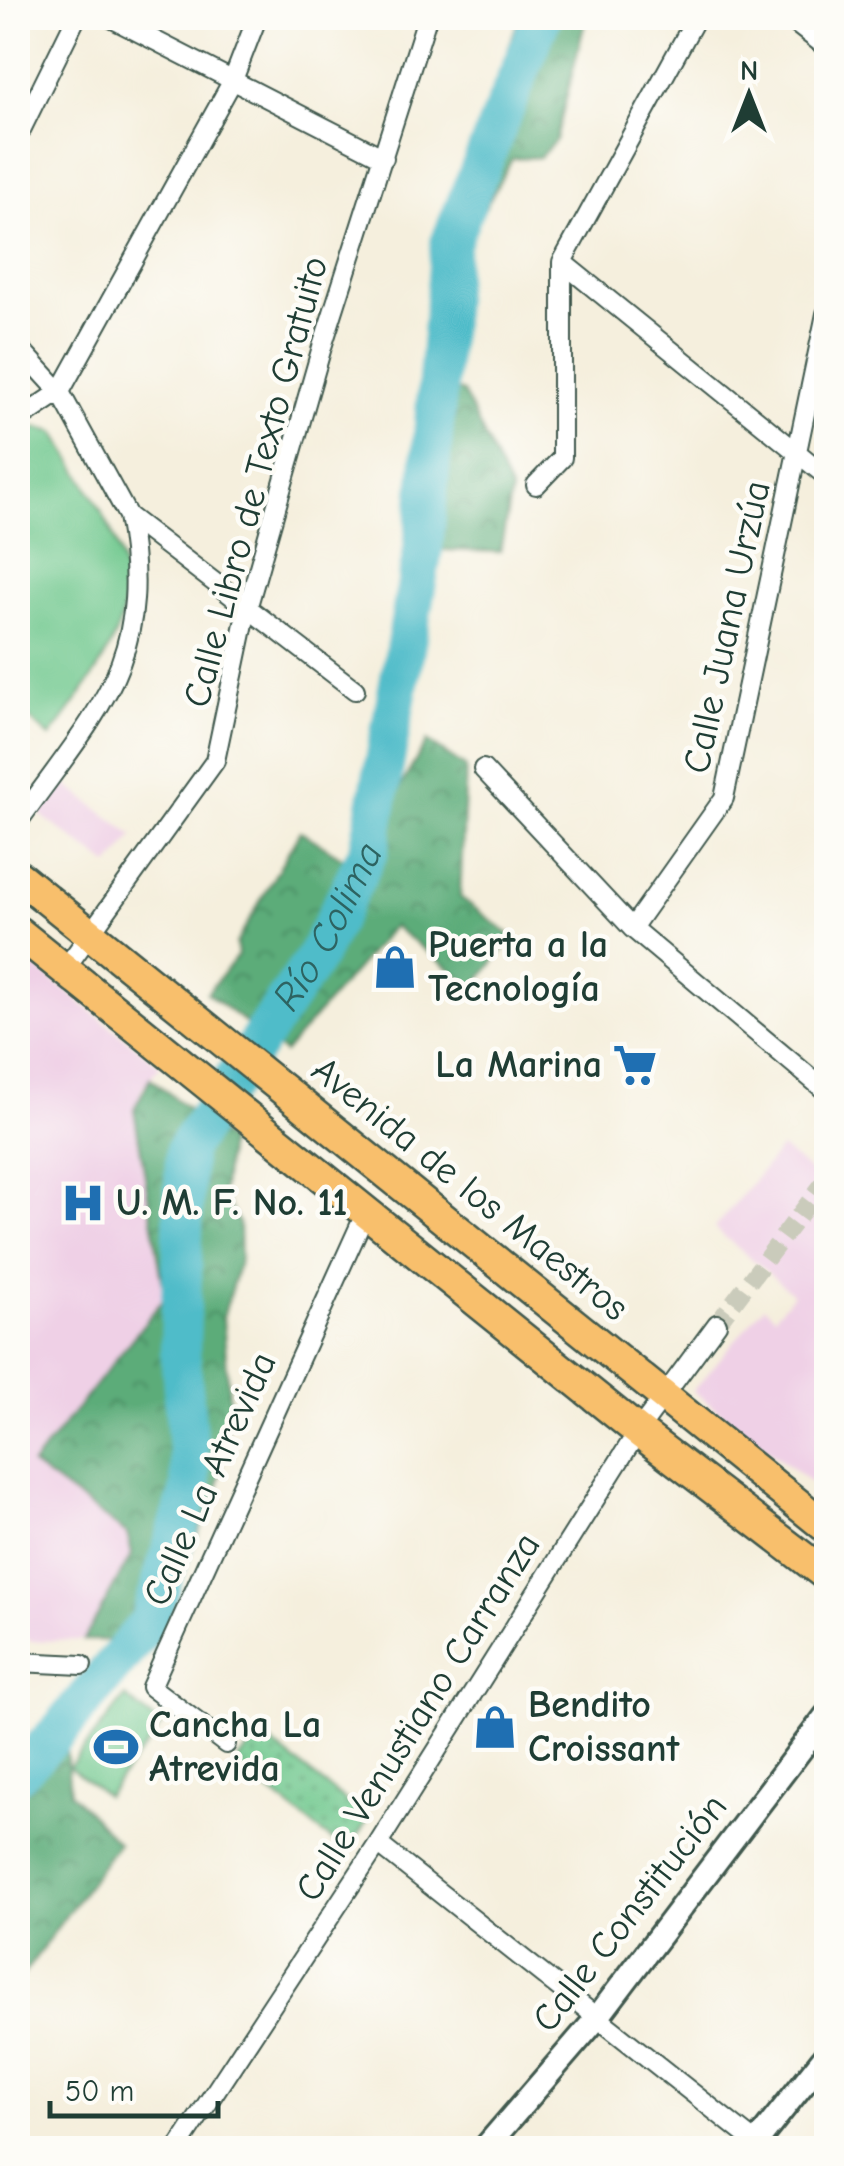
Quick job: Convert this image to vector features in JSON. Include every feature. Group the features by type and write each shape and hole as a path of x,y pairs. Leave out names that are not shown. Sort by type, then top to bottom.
{"main road":[{"name":"Avenida de los Maestros","path":"18,876 826,1527"},
{"path":"18,932 638,1430 826,1575"}],"street":[{"path":"18,136 76,18"},
{"path":"111,18 384,158"},
{"path":"18,420 60,392 233,80 257,18"},
{"name":"Calle Libro de Texto Gratuito","path":"64,970 214,761 247,609 322,347 428,18"},
{"path":"536,485 562,458 562,262 696,18"},
{"path":"788,18 826,46"},
{"path":"562,262 826,476"},
{"name":"Calle Juana Urzúa","path":"632,928 724,798 826,314"},
{"path":"18,346 60,392 128,516 138,598 122,664 105,700 18,822"},
{"path":"128,516 354,690"},
{"path":"483,769 632,928 826,1091"},
{"name":"Calle La Atrevida","path":"226,1744 151,1688 366,1212"},
{"name":"Calle Venustiano Carranza","path":"178,2148 378,1844 638,1430 718,1324"},
{"path":"18,1662 82,1665"},
{"name":"Calle Constitución","path":"485,2148 597,2018 826,1716"},
{"path":"378,1844 757,2147 826,2055"}],"shaded area":[{"path":"59,779 134,836 110,866 35,811"},
{"name":"U. M. F. No. 11","path":"18,953 160,1066 142,1088 134,1110 165,1297 33,1464 127,1534 132,1554 84,1640 31,1641 18,1631"},
{"path":"781,1148 826,1184 826,1494 693,1391 764,1306 775,1316 793,1294 714,1228"}],"green space":[{"path":"519,18 586,18 556,140 540,157 512,159 482,213 451,212"},
{"path":"420,380 463,392 511,492 500,552 416,549 406,537"},
{"path":"35,427 55,432 84,480 120,554 125,586 122,617 108,650 85,690 50,737 18,709 18,439"},
{"path":"427,741 466,768 460,897 513,937 474,987 393,926 284,1053 207,993 238,955 236,944 300,831 369,874 400,787"},
{"path":"150,1078 228,1141 222,1196 239,1223 240,1258 223,1318 230,1408 218,1486 154,1641 84,1640 132,1554 127,1534 32,1465 165,1297 134,1109"},
{"name":"Cancha La Atrevida","path":"125,1697 162,1726 106,1796 69,1767"},
{"path":"262,1736 368,1818 348,1853 234,1764"},
{"path":"66,1747 70,1793 118,1843 18,1982 18,1757"}],"waterway":[{"name":"Río Colima","path":"18,1773 59,1731 150,1621 191,1486 180,1351 185,1150 317,955 369,850 423,549 450,243 541,18"}],"tunnel":[{"path":"717,1324 826,1180"}],"place":[{"name":"Puerta a la Tecnología","path":"395,967"},
{"name":"La Marina","path":"635,1065"},
{"name":"U. M. F. No. 11","path":"83,1203"},
{"name":"Bendito Croissant","path":"495,1727"},
{"name":"Cancha La Atrevida","path":"116,1747"}]}
